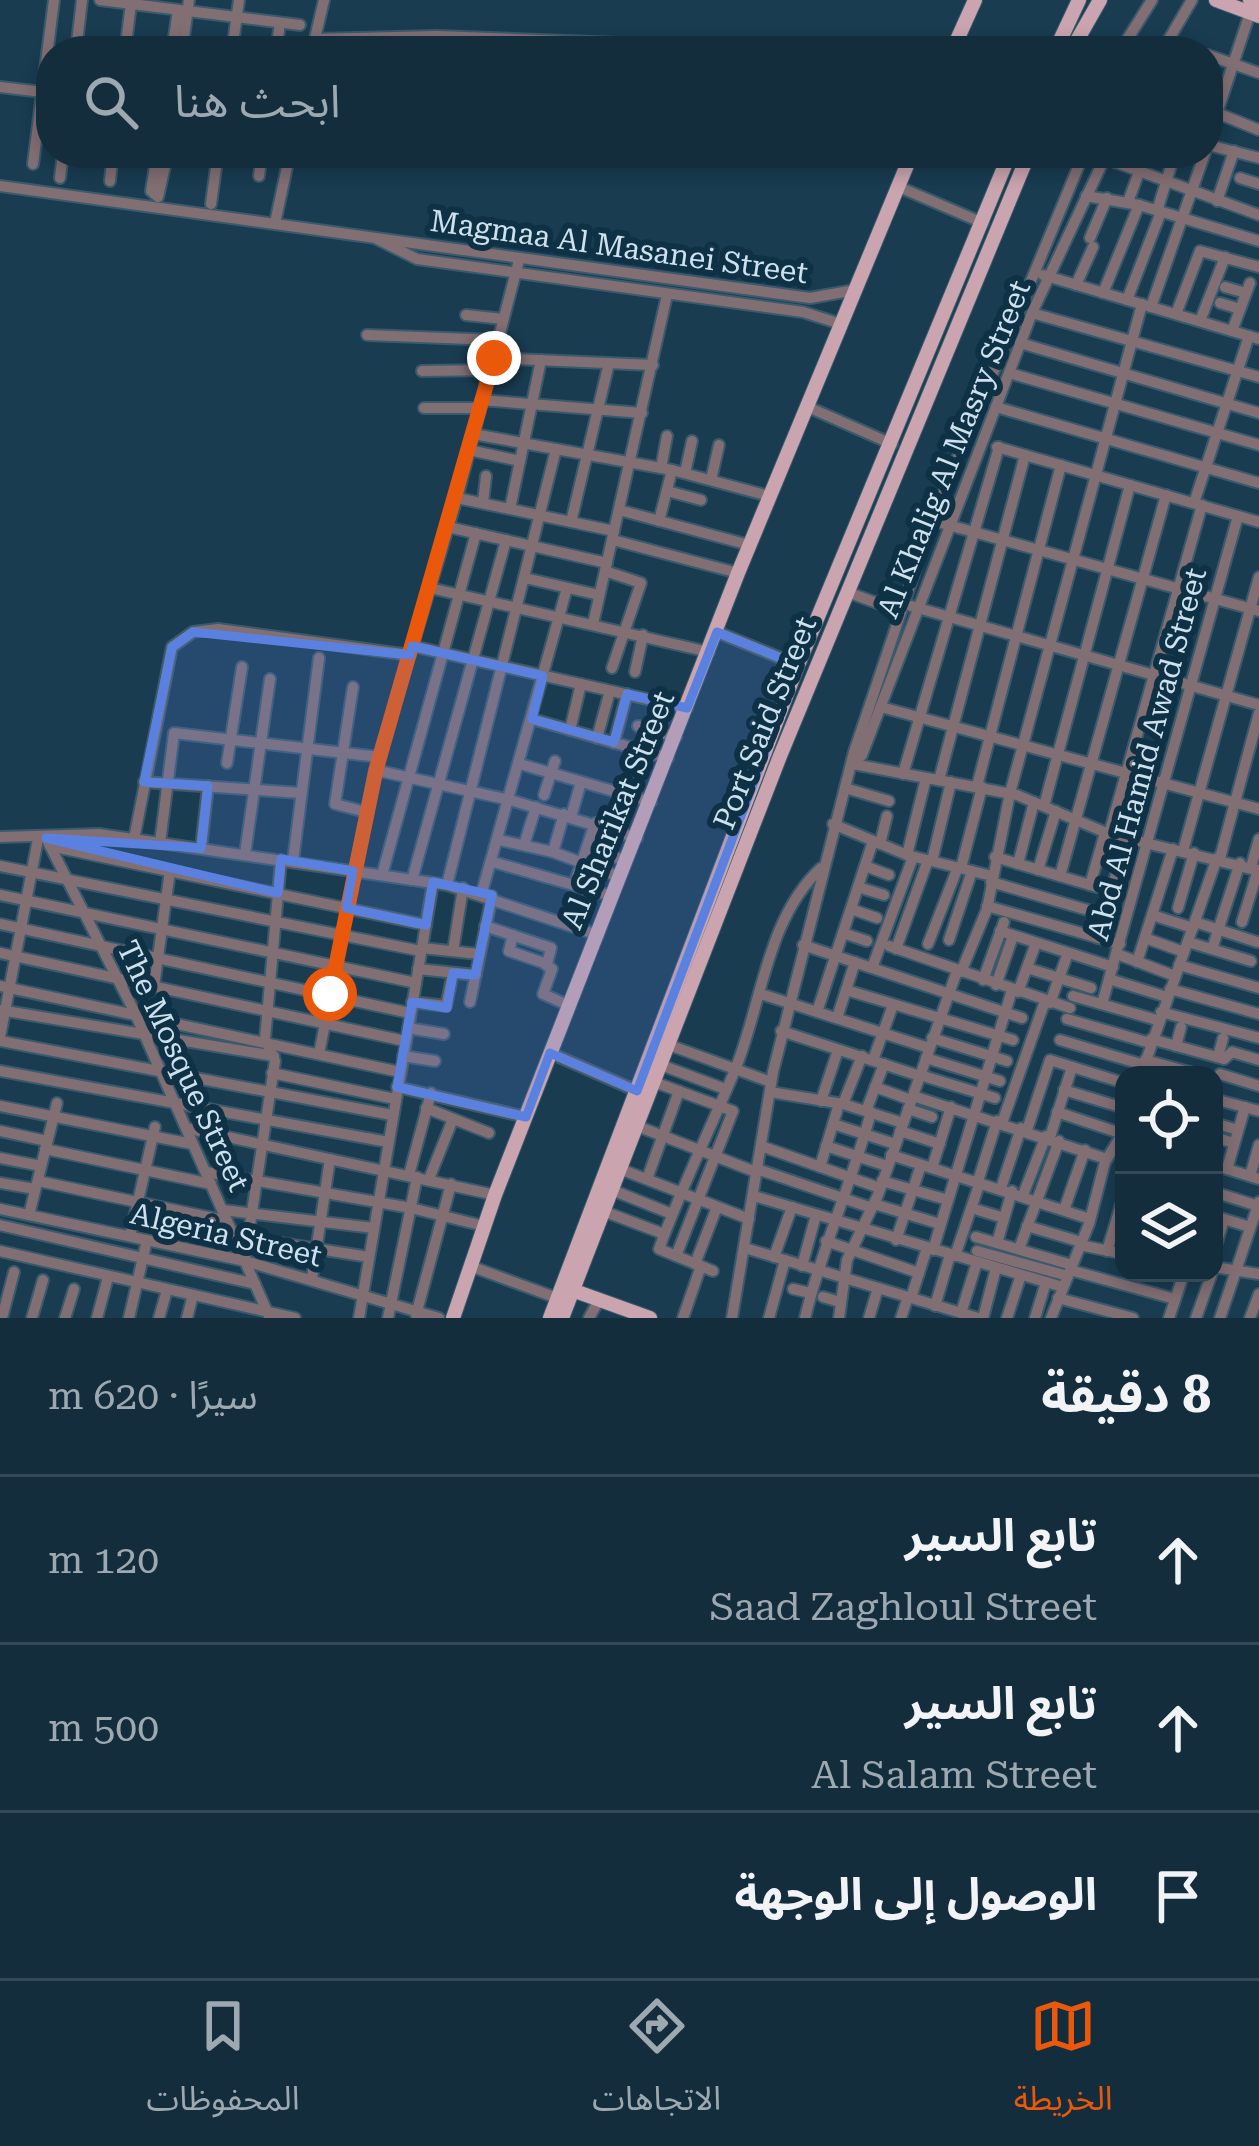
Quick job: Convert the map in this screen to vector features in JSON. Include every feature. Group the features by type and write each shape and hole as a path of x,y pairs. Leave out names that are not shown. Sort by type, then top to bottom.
{"main road":[{"path":"959,36 975,0"},
{"path":"1062,36 1078,0"},
{"path":"1080,36 1100,0"},
{"path":"1216,0 1255,8"},
{"name":"Al Sharikat Street","path":"453,1318 495,1196 749,545 906,168"},
{"name":"Port Said Street","path":"550,1318 798,665 1004,168"},
{"name":"Port Said Street","path":"562,1318 847,592 1023,168"},
{"path":"678,976 696,979"},
{"path":"670,997 688,999"},
{"path":"572,1290 607,1308 650,1318"}],"street":[{"path":"52,36 55,0"},
{"path":"78,36 82,0"},
{"path":"100,0 300,25"},
{"path":"234,36 239,0"},
{"path":"316,36 324,0"},
{"path":"1129,36 1152,0"},
{"path":"1170,36 1192,0"},
{"path":"127,36 131,4"},
{"path":"176,36 185,7"},
{"path":"1223,92 1255,8"},
{"path":"278,36 280,23"},
{"path":"1223,60 1259,73"},
{"path":"0,87 36,92"},
{"path":"1223,117 1259,130"},
{"path":"1223,148 1259,158"},
{"path":"33,164 36,149"},
{"path":"1219,229 1234,151"},
{"path":"59,178 61,168"},
{"path":"110,181 111,168"},
{"path":"155,168 151,191 158,197 165,168"},
{"path":"211,204 216,168"},
{"path":"259,176 260,168"},
{"path":"275,223 287,168"},
{"name":"Al Khalig Al Masry Street","path":"732,1318 782,1031 833,824 932,520 1041,275 1081,168"},
{"name":"Al Khalig Al Masry Street","path":"853,764 881,706 996,407 1032,313 1041,275 1099,168"},
{"path":"1127,168 1256,212 1200,322"},
{"path":"1103,293 1134,204 1141,168"},
{"path":"1127,300 1170,168"},
{"path":"839,1318 842,1278 851,1250 873,1206 939,1019 987,906 1022,745 1114,403 1132,341 1186,219 1200,168"},
{"path":"1240,178 1259,184"},
{"name":"Magmaa Al Masanei Street","path":"0,186 375,237 667,295 803,312 841,325"},
{"path":"899,188 983,223"},
{"path":"1086,196 1186,219 1200,230 1219,229 1241,242 1259,241"},
{"path":"1076,285 1107,199"},
{"path":"1176,314 1200,251 1259,267"},
{"path":"319,1054 376,770 457,498 517,267"},
{"name":"Magmaa Al Masanei Street","path":"517,267 818,299 855,290"},
{"path":"994,857 1093,886 1179,589 1205,467 1238,371 1256,338 1041,275"},
{"path":"1225,287 1259,307"},
{"path":"593,624 667,295"},
{"path":"1232,331 1244,297"},
{"path":"1220,303 1244,297"},
{"path":"1032,313 1259,377"},
{"path":"466,315 503,319"},
{"path":"367,335 497,340"},
{"path":"1020,344 1259,413"},
{"path":"422,371 541,360 653,365"},
{"path":"510,509 541,360"},
{"path":"572,522 609,363"},
{"path":"1009,373 1259,446"},
{"path":"424,408 532,404 642,413"},
{"path":"808,407 892,444"},
{"path":"996,407 1259,483"},
{"path":"473,434 673,470 770,496"},
{"path":"668,436 673,470"},
{"path":"659,521 673,470 692,440"},
{"path":"982,443 1259,522"},
{"path":"711,480 718,446"},
{"path":"902,774 998,448"},
{"path":"359,1318 426,925 472,791 556,449"},
{"path":"469,450 520,460"},
{"path":"872,968 938,780 1025,455"},
{"path":"949,940 991,736 1060,465"},
{"path":"483,503 485,476"},
{"path":"1039,870 1045,806 1130,485"},
{"path":"667,491 701,500"},
{"path":"1060,876 1166,495"},
{"path":"457,498 572,522 738,574"},
{"path":"619,510 749,545"},
{"name":"Abd Al Hamid Awad Street","path":"1102,1004 1238,516"},
{"path":"932,520 1255,610"},
{"path":"448,527 532,546 641,580 612,668"},
{"path":"382,875 476,533"},
{"path":"412,880 506,540"},
{"path":"1178,908 1183,851 1255,610 1259,577"},
{"path":"525,578 599,596"},
{"path":"430,588 518,608 535,605 560,617 709,652"},
{"path":"470,1003 493,862 567,588"},
{"path":"847,592 947,616 1259,709 1218,858 1144,1066 1060,1040"},
{"path":"134,839 172,647 193,632 218,629 443,653 687,708"},
{"path":"717,632 798,665"},
{"path":"635,672 643,635"},
{"path":"245,1261 274,1056 266,1042 278,893 302,793 319,658"},
{"path":"227,763 242,668"},
{"path":"245,854 270,679"},
{"path":"570,730 581,684"},
{"path":"353,687 335,804 366,812"},
{"path":"598,738 610,691"},
{"path":"614,742 626,694"},
{"path":"881,706 1259,808"},
{"path":"532,719 668,758"},
{"path":"638,726 676,737"},
{"path":"160,843 176,733 380,757"},
{"path":"520,764 553,767 581,782 651,802"},
{"path":"853,764 1010,794 1126,839 1252,868"},
{"path":"544,795 553,767"},
{"path":"376,770 510,800 637,838"},
{"path":"845,788 883,799 884,771"},
{"path":"938,780 930,861 893,948 1048,1002 1102,1004 1259,1038"},
{"path":"144,782 302,793"},
{"path":"553,852 581,782"},
{"path":"201,848 208,787"},
{"path":"1018,864 1045,806"},
{"path":"524,844 536,807"},
{"path":"817,1012 865,866 887,816"},
{"path":"574,885 595,823"},
{"path":"833,824 910,856 1105,915"},
{"path":"44,841 88,834 440,884 487,894 598,935"},
{"path":"0,837 44,841 426,925"},
{"path":"1098,938 1126,839"},
{"path":"1241,922 1259,839"},
{"path":"499,840 553,852 620,877"},
{"path":"44,841 5,987 0,1039 392,1115"},
{"name":"The Mosque Street","path":"44,841 134,1011 268,1314"},
{"path":"587,847 626,861"},
{"path":"1137,962 1152,915 1183,851"},
{"path":"493,862 612,896"},
{"path":"0,866 340,938 479,954"},
{"path":"865,866 889,875"},
{"name":"Al Khalig Al Masry Street","path":"664,1234 716,1105 736,1068 785,914 820,868"},
{"path":"1212,950 1252,868"},
{"path":"964,869 930,940 949,940 970,948"},
{"path":"154,986 170,871"},
{"path":"858,887 884,895"},
{"path":"453,951 463,888"},
{"path":"0,895 416,983"},
{"path":"987,906 1098,938 1115,961 1169,993 1259,1014"},
{"path":"851,909 877,918"},
{"path":"1152,915 1258,939 1244,983"},
{"path":"0,924 411,1008 446,1006 453,973"},
{"path":"485,926 513,935 509,951 552,969 543,994 570,1006"},
{"path":"1006,930 1067,952 1259,988"},
{"path":"983,980 1006,930"},
{"path":"996,985 1006,930"},
{"path":"843,933 867,941"},
{"path":"1145,938 1251,961"},
{"path":"902,1318 948,1201 1005,1012 1036,943"},
{"path":"803,945 1022,1018"},
{"path":"923,1318 952,1255 1022,1060 1067,952"},
{"path":"0,953 324,1024 406,1035 444,1034"},
{"path":"837,1018 855,962"},
{"path":"1027,968 1059,978 1072,1002 1150,1041 1221,1058 1232,1052 1259,1060"},
{"path":"418,969 476,975"},
{"path":"5,987 134,1011 400,1072"},
{"path":"952,1314 979,1253 997,1243 1024,1129 1072,1002 1091,988"},
{"path":"846,990 1013,1040"},
{"path":"760,994 929,1048 1000,1081"},
{"path":"820,1167 833,1124 873,1060 892,1005"},
{"path":"3,1010 274,1056"},
{"path":"1176,1046 1181,1027"},
{"path":"782,1031 995,1098"},
{"path":"1197,1051 1202,1033"},
{"path":"1219,1066 1223,1038"},
{"path":"669,1045 736,1068 771,1087 869,1112 895,1144 926,1167 1090,1219"},
{"path":"929,1048 1007,1061"},
{"path":"821,1101 838,1050"},
{"path":"550,1054 637,1091"},
{"path":"403,1056 435,1061"},
{"path":"806,1318 817,1295 816,1270 865,1134 875,1088 873,1060"},
{"path":"1052,1060 1115,1080"},
{"path":"661,1065 724,1089"},
{"path":"1019,1250 1072,1067"},
{"path":"0,1071 388,1142"},
{"path":"272,1073 396,1093 431,1093 526,1117"},
{"path":"1223,1078 1259,1086"},
{"path":"654,1082 733,1111 676,1256"},
{"path":"875,1088 911,1102 951,1107 1024,1129 1115,1162"},
{"path":"1064,1090 1115,1105"},
{"path":"647,1179 679,1091"},
{"path":"388,1318 431,1093"},
{"path":"20,1096 12,1108 192,1144"},
{"path":"1223,1099 1259,1111"},
{"path":"911,1102 932,1117"},
{"path":"29,1215 57,1103"},
{"path":"863,1284 898,1240 912,1190 940,1144 951,1107"},
{"path":"1223,1161 1245,1107"},
{"path":"76,1123 80,1108"},
{"path":"426,1108 489,1133"},
{"path":"101,1129 104,1112"},
{"path":"1057,1112 1115,1133"},
{"path":"125,1134 129,1118"},
{"path":"418,1177 453,1119"},
{"path":"833,1124 895,1144"},
{"path":"637,1126 756,1171 940,1224"},
{"path":"186,1128 495,1196"},
{"path":"1223,1129 1236,1137"},
{"path":"0,1131 145,1170 325,1192 484,1226"},
{"path":"130,1236 153,1133"},
{"path":"1223,1137 1236,1137"},
{"path":"1012,1192 1052,1138"},
{"path":"826,1146 858,1156 895,1144 940,1144"},
{"path":"1223,1168 1255,1177 1259,1145"},
{"path":"761,1146 851,1178 948,1201"},
{"path":"1051,1318 1115,1148"},
{"path":"1064,1210 1085,1150"},
{"path":"0,1158 41,1166"},
{"path":"312,1278 330,1159"},
{"path":"620,1168 749,1219"},
{"path":"0,1183 225,1215 374,1228"},
{"path":"416,1315 451,1184"},
{"path":"611,1190 672,1214"},
{"path":"1220,1318 1258,1207 1223,1195"},
{"path":"754,1196 952,1255 979,1253 1066,1279 1174,1299"},
{"path":"683,1318 703,1267 716,1207"},
{"path":"769,1318 792,1207"},
{"name":"Algeria Street","path":"0,1209 245,1261 392,1303 416,1315 439,1318"},
{"path":"978,1210 1004,1218"},
{"path":"603,1211 664,1234 659,1249 703,1267"},
{"path":"802,1265 816,1215"},
{"path":"1223,1220 1259,1244"},
{"path":"0,1225 255,1284"},
{"path":"1107,1251 1115,1225"},
{"path":"1028,1226 1115,1253"},
{"path":"811,1234 920,1273"},
{"path":"249,1238 369,1257"},
{"path":"129,1318 148,1240"},
{"path":"997,1243 1019,1250 1133,1318"},
{"path":"746,1248 952,1314 978,1318 996,1268"},
{"path":"0,1251 221,1301 252,1313 296,1318"},
{"path":"979,1253 996,1268 1046,1282 1066,1279"},
{"path":"470,1266 557,1298"},
{"path":"1223,1269 1259,1274"},
{"path":"2,1318 14,1272"},
{"path":"1007,1318 1021,1275"},
{"path":"97,1318 108,1277"},
{"path":"32,1318 43,1280"},
{"path":"1035,1318 1046,1282"},
{"path":"1168,1318 1181,1282"},
{"path":"1196,1318 1209,1282"},
{"path":"869,1318 878,1288"},
{"path":"65,1318 74,1289"},
{"path":"793,1289 840,1302"},
{"path":"159,1318 167,1290"},
{"path":"1250,1318 1259,1294"},
{"path":"187,1318 193,1295"},
{"path":"217,1318 221,1301"},
{"path":"589,1318 607,1308"}],"highlighted area":[{"path":"193,632 410,655 412,646 543,676 532,719 614,742 627,694 687,708 717,632 798,665 637,1091 550,1053 526,1117 397,1087 412,1002 447,1008 453,973 475,975 492,895 433,882 426,925 346,908 353,871 281,859 278,893 46,838 201,848 208,786 144,782 172,647"}],"route":[{"path":"330,994 376,770 494,358"}]}
